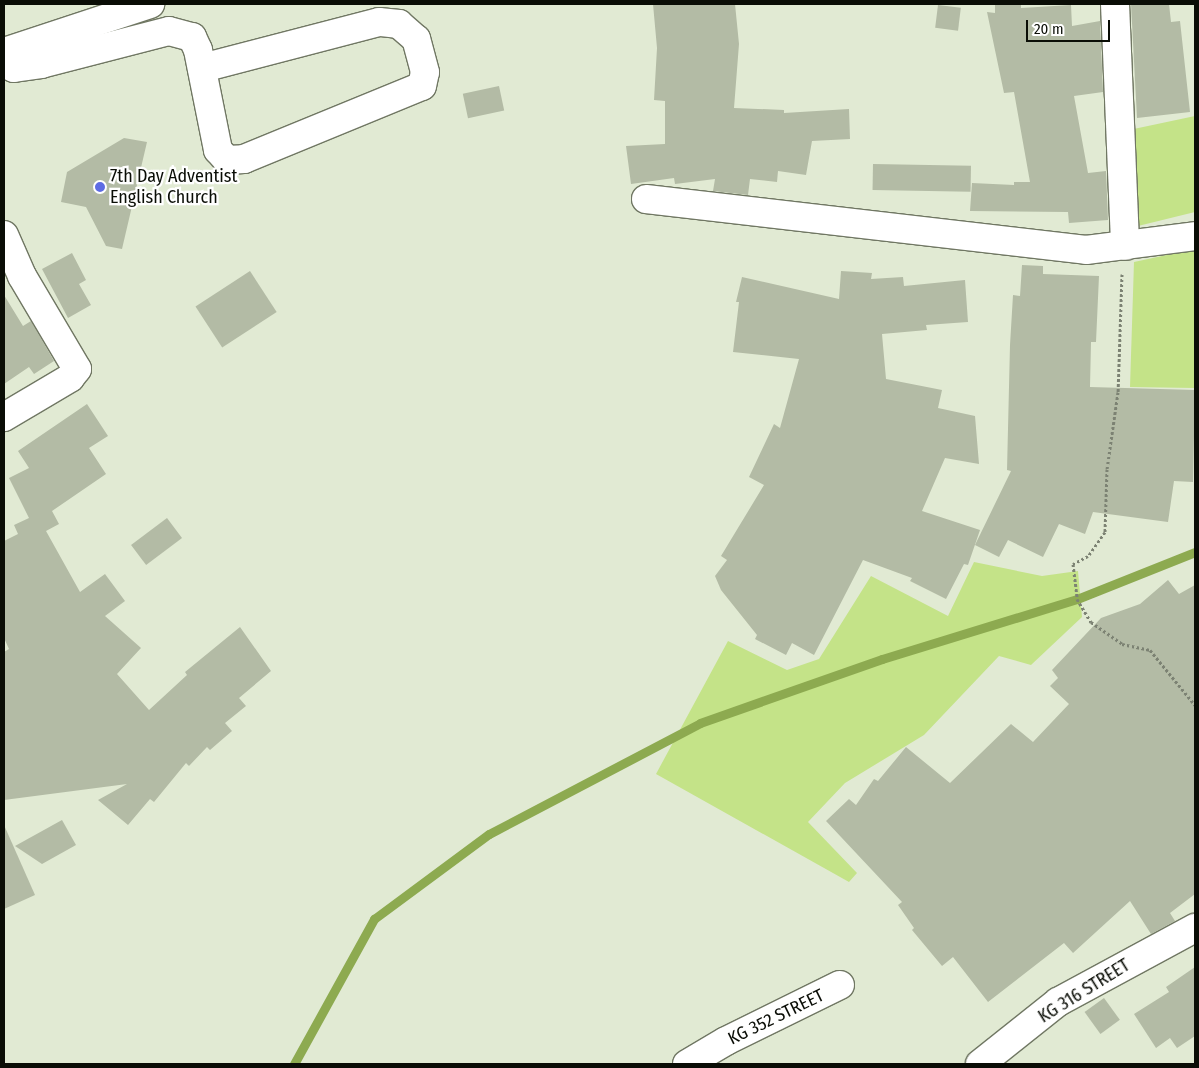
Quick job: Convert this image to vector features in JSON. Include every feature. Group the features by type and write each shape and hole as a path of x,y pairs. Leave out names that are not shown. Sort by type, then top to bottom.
{"street":[{"path":"4,52 150,4"},
{"path":"1115,4 1125,246"},
{"path":"4,63 14,68 41,64 169,31 192,37 202,68 218,150 227,160 244,159 422,86 425,72 416,39 399,24 379,22 202,68"},
{"path":"646,199 1086,250 1195,236"},
{"path":"4,235 22,276 77,369 70,378 4,417"},
{"name":"KG 316 STREET","path":"980,1064 1058,1002 1195,928"},
{"name":"KG 352 STREET","path":"687,1064 726,1041 840,985"}],"path":[{"path":"1125,246 1118,309 1118,392 1107,469 1105,532 1088,556 1072,564 1077,600 1091,622 1122,644 1150,650 1195,705"}],"green space":[{"path":"1195,116 1195,212 1138,226 1129,130"},
{"path":"1195,249 1195,388 1130,387 1134,262"},
{"path":"974,562 1042,576 1078,571 1082,617 1031,665 999,656 924,735 845,783 808,822 857,873 849,882 656,774 728,641 787,670 819,659 871,576 948,616"}],"building":[{"path":"653,4 735,4 739,44 734,108 784,110 784,113 849,109 850,139 812,141 806,175 778,171 777,182 750,179 748,195 713,191 715,179 675,184 674,178 631,184 626,146 665,144 665,101 654,100 657,48"},
{"path":"995,4 1021,4 1021,8 1071,5 1072,26 1100,21 1103,92 1074,96 1088,173 1106,171 1108,220 1069,223 1068,212 970,211 972,183 1014,185 1014,182 1030,182 1014,92 1004,93 987,12 995,13"},
{"path":"1131,4 1169,4 1171,22 1180,21 1190,112 1137,118"},
{"path":"938,5 961,8 958,31 935,28"},
{"path":"499,86 504,110 468,118 463,94"},
{"name":"7th Day Adventist English Church","path":"124,138 147,142 122,249 106,246 86,207 61,202 67,172"},
{"path":"873,164 971,166 971,192 873,190"},
{"path":"72,253 86,280 79,284 91,305 68,318 42,269"},
{"path":"1022,265 1043,266 1043,274 1099,276 1096,342 1091,342 1090,387 1195,390 1193,482 1174,481 1168,522 1093,512 1085,534 1059,524 1043,557 1008,540 999,557 975,545 1011,471 1007,470 1010,345 1013,295 1020,296"},
{"path":"250,271 277,312 222,347 195,306"},
{"path":"841,271 872,273 871,279 903,277 904,286 965,280 968,322 926,325 927,330 882,334 886,379 942,390 938,408 975,416 979,464 945,458 922,511 980,530 968,565 964,564 946,599 910,581 912,578 863,560 814,655 792,643 786,655 755,639 757,635 721,590 715,576 727,560 721,556 764,485 749,477 774,424 780,428 799,359 733,352 739,302 736,302 742,277 839,299"},
{"path":"4,295 23,326 31,321 54,361 34,374 29,367 4,384"},
{"path":"87,404 108,436 89,448 106,474 52,511 59,524 46,531 80,592 105,574 125,601 105,616 141,648 117,674 149,710 187,675 185,672 240,627 271,671 239,698 246,706 225,723 232,731 210,750 207,747 189,766 186,763 154,802 150,799 128,825 98,800 127,784 4,800 4,652 9,649 4,638 4,541 18,534 14,525 29,518 9,478 29,468 18,451"},
{"path":"167,518 182,538 146,565 131,545"},
{"path":"1168,580 1179,594 1195,585 1195,894 1170,913 1175,921 1151,934 1130,901 1073,953 1064,943 988,1002 953,957 942,966 912,930 914,928 898,905 902,902 826,821 849,799 856,805 874,779 878,781 906,747 950,783 1011,724 1033,742 1069,704 1050,686 1058,678 1052,670 1101,618 1140,604"},
{"path":"62,820 76,845 42,864 15,846"},
{"path":"4,825 35,895 4,909"},
{"path":"1195,967 1195,1036 1177,1048 1170,1038 1156,1048 1134,1014 1169,992 1166,987"},
{"path":"1104,998 1120,1020 1100,1034 1085,1012"}],"waterway":[{"path":"294,1064 374,919 489,834 700,723 882,659 1077,599 1195,552"}],"place":[{"name":"7th Day Adventist English Church","path":"100,187"}]}
